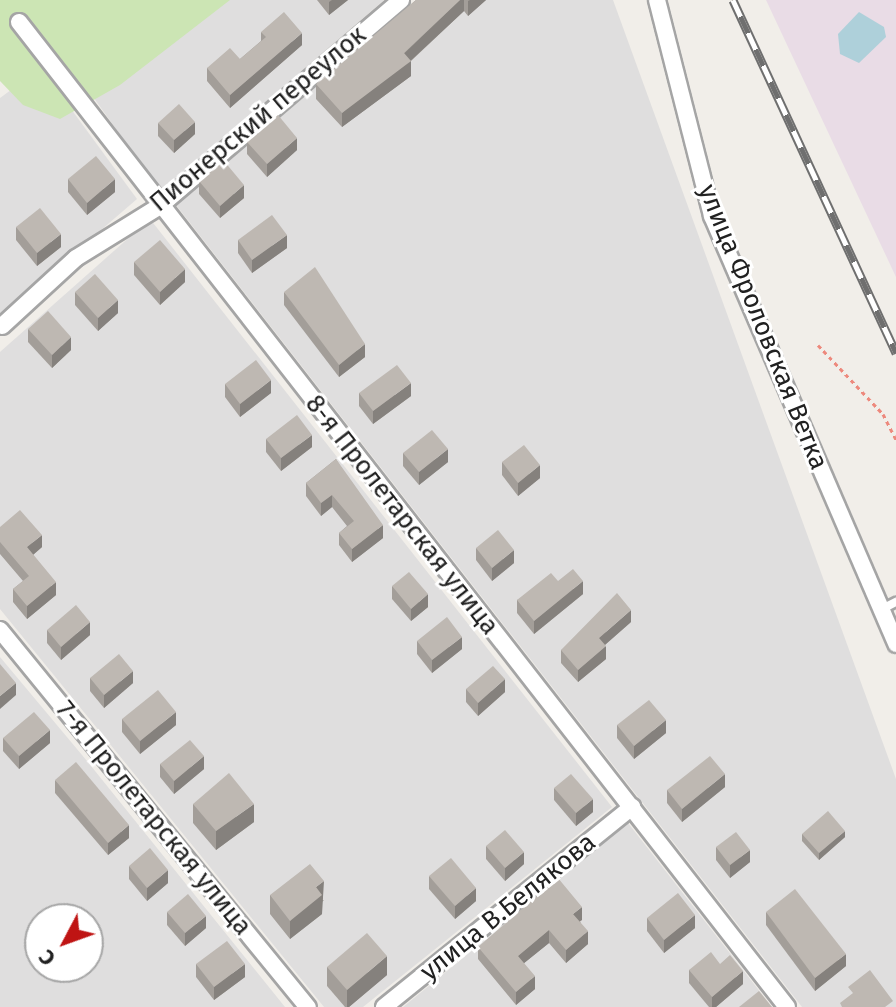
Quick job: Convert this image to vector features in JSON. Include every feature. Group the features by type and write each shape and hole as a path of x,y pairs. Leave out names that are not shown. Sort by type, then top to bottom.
{"street":[{"name":"Пионерский переулок","path":"2,326 76,258 160,206 401,0"},
{"name":"улица Фроловская Ветка","path":"657,0 712,216 888,606 896,644"},
{"name":"8-я Пролетарская улица","path":"19,22 787,1007"},
{"name":"7-я Пролетарская улица","path":"0,630 308,1007"},
{"name":"улица В.Белякова","path":"384,1007 632,807"}],"path":[{"path":"818,345 883,414 896,440"}],"shaded area":[{"path":"202,0 384,0 161,192 91,94"},
{"path":"419,0 613,0 896,779 896,1007 802,1007 176,205"},
{"path":"766,0 896,0 896,277"},
{"path":"41,68 137,199 0,317 0,98"},
{"path":"150,219 612,807 363,1007 324,1007 0,609 0,352"},
{"path":"0,657 87,761 285,1007 0,1007"},
{"path":"628,823 772,1007 403,1007"}],"green space":[{"path":"0,0 230,0 120,85 60,119 23,105 0,81"}],"water":[{"path":"859,12 884,27 886,37 859,63 840,54 838,34"}],"building":[{"path":"416,0 460,0 404,53 411,61 342,113 316,84"},
{"path":"284,12 302,33 230,95 207,68 230,48 240,59 266,37 261,32"},
{"path":"179,104 195,122 174,140 158,123"},
{"path":"278,115 297,138 267,164 247,142"},
{"path":"96,156 115,179 87,203 68,179"},
{"path":"224,161 244,185 220,206 199,181"},
{"path":"40,208 61,234 37,253 16,227"},
{"path":"272,215 287,235 252,260 238,240"},
{"path":"160,240 185,269 160,292 134,262"},
{"path":"315,267 365,344 339,365 284,292"},
{"path":"95,274 118,300 98,318 75,292"},
{"path":"48,311 71,337 52,355 28,329"},
{"path":"256,360 271,380 240,404 225,384"},
{"path":"397,365 411,383 373,411 359,393"},
{"path":"297,415 312,435 281,458 266,439"},
{"path":"432,430 448,449 419,472 403,453"},
{"path":"524,445 540,465 518,483 502,462"},
{"path":"336,459 383,525 352,549 339,533 354,521 332,495 321,503 306,483"},
{"path":"20,510 42,535 27,547 56,582 27,606 13,589 29,576 0,542 0,527"},
{"path":"498,530 514,550 492,568 476,548"},
{"path":"573,569 583,581 534,621 517,600 551,573 558,581"},
{"path":"409,572 428,594 411,609 392,586"},
{"path":"617,593 631,610 599,638 606,646 578,670 561,650"},
{"path":"76,605 90,622 61,647 47,630"},
{"path":"447,617 462,637 432,660 417,641"},
{"path":"119,654 133,671 104,695 90,678"},
{"path":"0,664 16,683 0,696"},
{"path":"493,666 505,679 478,703 466,689"},
{"path":"158,690 176,712 140,741 122,719"},
{"path":"649,700 666,720 634,746 617,725"},
{"path":"34,712 50,730 19,756 3,738"},
{"path":"190,740 204,756 174,781 160,764"},
{"path":"710,756 725,774 682,809 667,790"},
{"path":"76,762 129,825 108,843 55,780"},
{"path":"229,773 254,804 216,831 193,804"},
{"path":"571,774 593,799 576,813 554,788"},
{"path":"828,811 845,831 819,853 802,834"},
{"path":"505,830 524,852 505,868 486,846"},
{"path":"736,832 750,850 730,865 716,847"},
{"path":"150,848 168,870 147,888 129,866"},
{"path":"451,858 476,888 455,906 429,876"},
{"path":"310,864 324,881 316,887 322,895 290,921 270,895"},
{"path":"558,878 582,907 573,914 588,931 566,950 549,930 518,956 535,976 516,992 478,947"},
{"path":"795,889 846,954 815,978 766,912"},
{"path":"678,893 695,915 664,940 647,918"},
{"path":"188,894 206,916 185,933 167,912"},
{"path":"367,933 387,956 347,990 327,967"},
{"path":"227,941 245,964 214,987 196,964"},
{"path":"711,952 720,964 730,955 743,971 712,997 689,970"},
{"path":"870,970 893,1001 885,1007 842,1007 840,1003 853,993 848,987"},
{"path":"759,991 772,1007 739,1007"}],"railway":[{"path":"733,0 896,353"}]}
